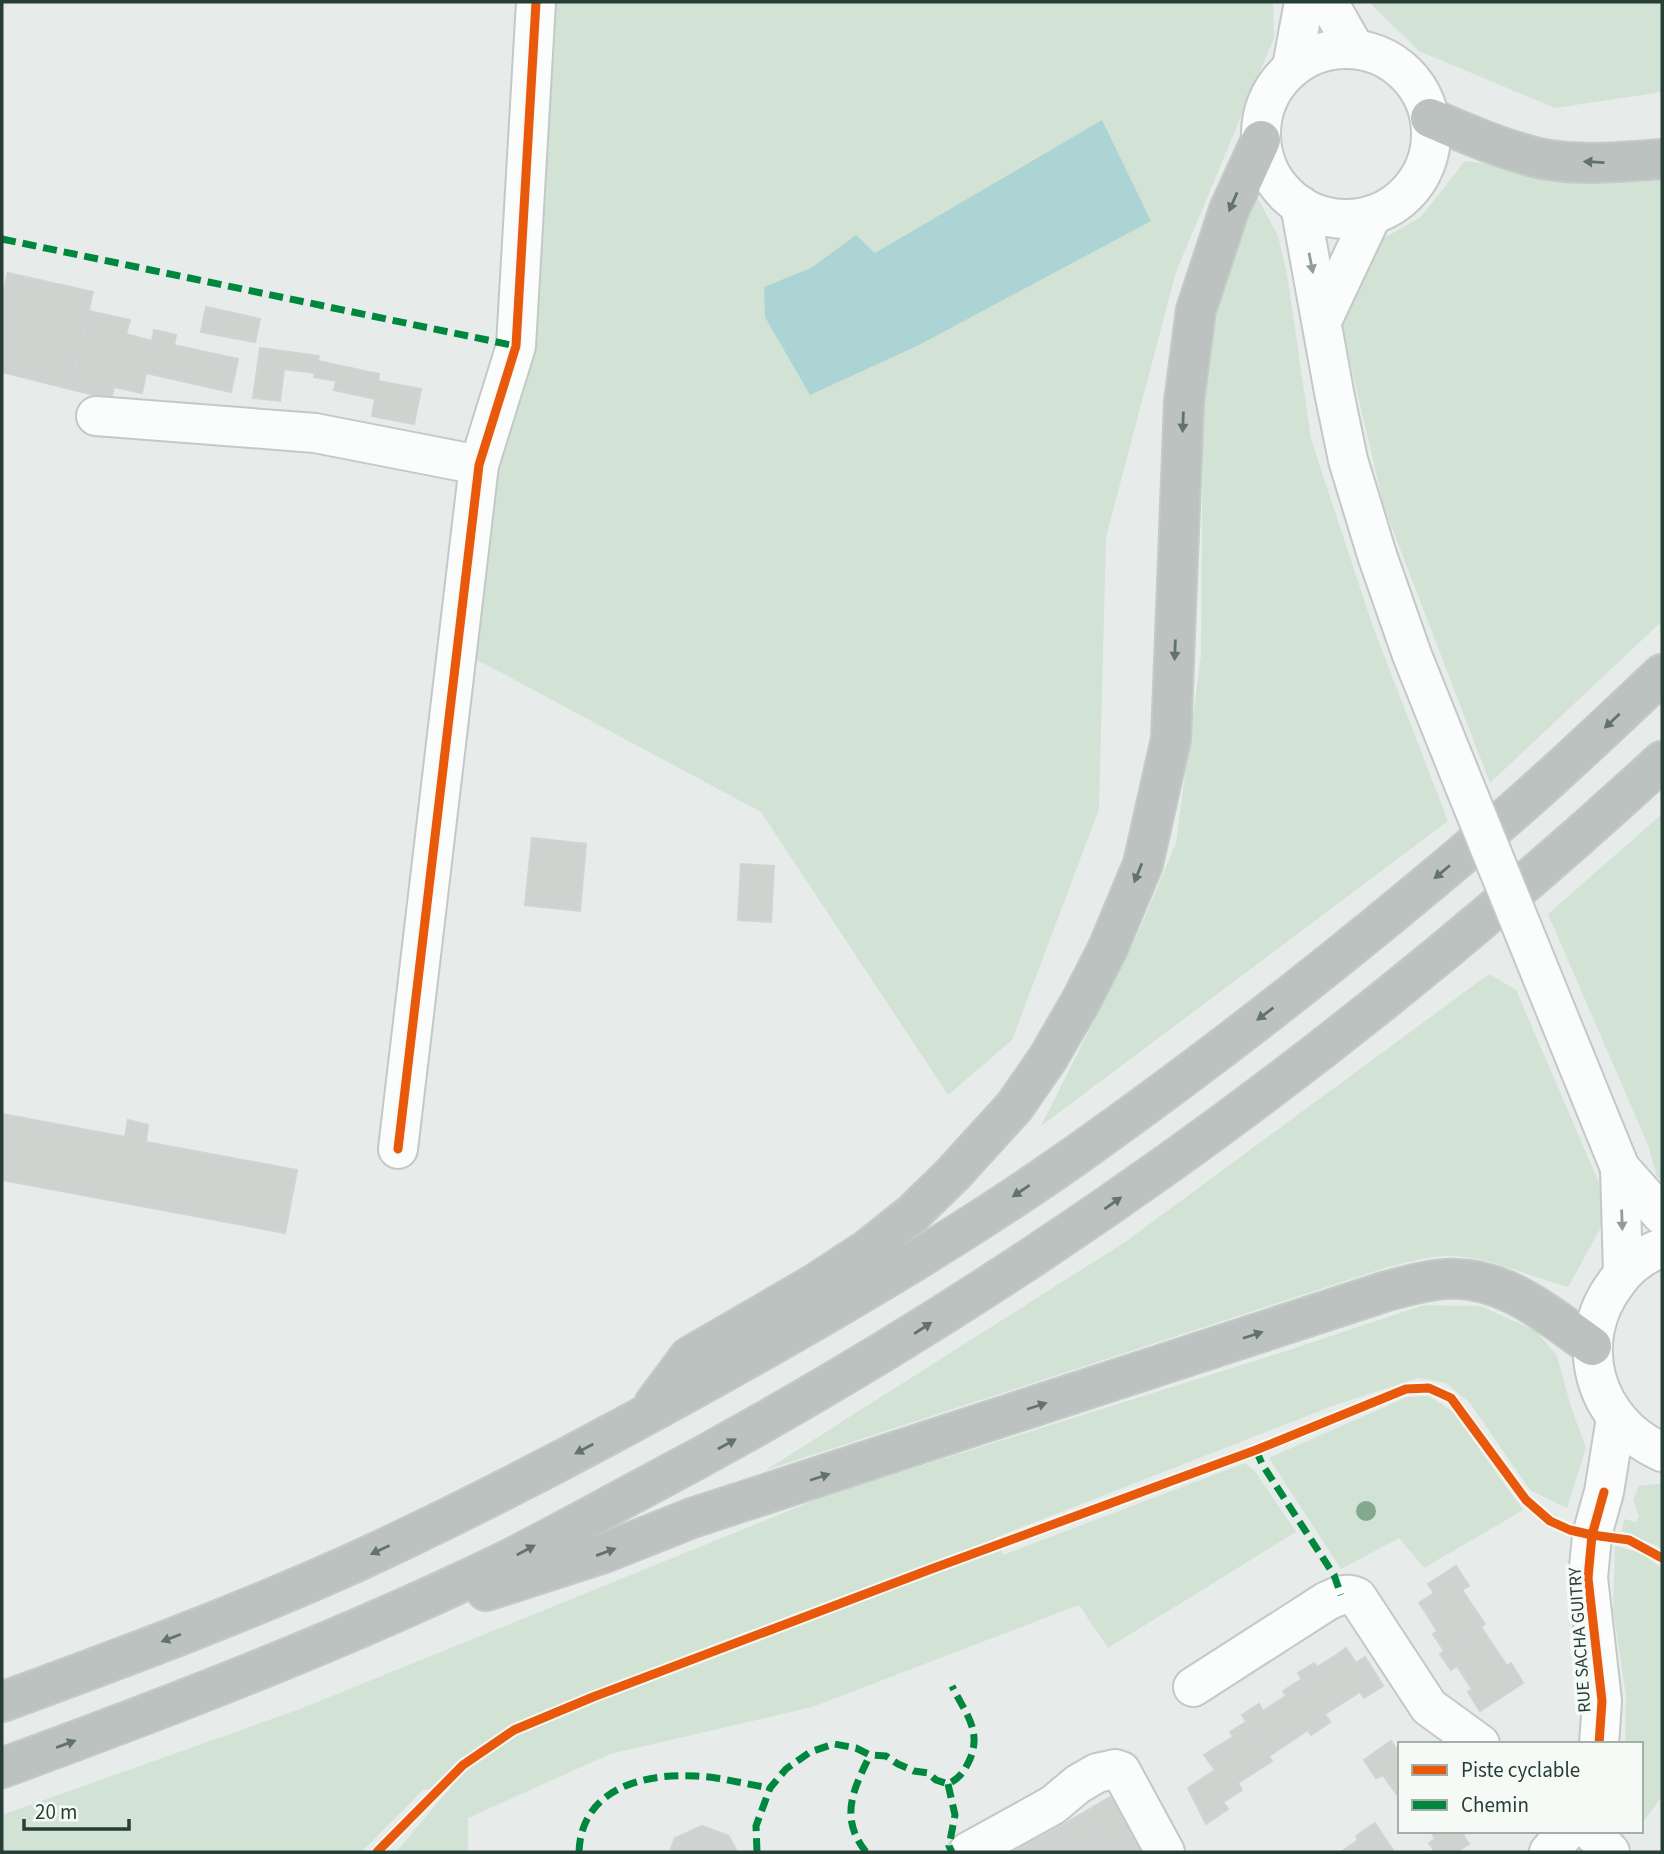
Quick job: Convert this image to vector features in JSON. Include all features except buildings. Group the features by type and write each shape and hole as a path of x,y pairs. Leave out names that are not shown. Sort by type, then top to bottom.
{"highway":[{"path":"1430,118 1489,144 1545,159 1611,163 1662,159"},
{"path":"644,1417 689,1357 813,1285 868,1249 912,1214 953,1174 1014,1107 1041,1068 1081,1001 1108,948 1143,863 1171,739 1184,402 1196,310 1230,210 1261,140"},
{"path":"2,1702 220,1619 355,1562 483,1502 644,1417 840,1307 962,1231 1079,1153 1280,1003 1506,818 1662,674"},
{"path":"2,1768 148,1714 308,1649 502,1562 724,1446 905,1340 1069,1234 1235,1117 1400,989 1557,857 1662,761"},
{"path":"308,1649 604,1553 692,1518 1421,1282 1467,1279 1510,1291 1592,1346"}],"street":[{"path":"398,1149 479,465 516,346 536,2"},
{"path":"1292,67 1304,2"},
{"path":"1328,2 1355,49"},
{"path":"1333,49 1355,49 1381,55 1404,71 1421,92 1430,118 1431,142 1425,167 1412,188 1394,205 1372,215 1347,219 1322,216 1300,205 1281,188 1267,165 1261,140 1264,113 1274,88 1292,67 1311,56 1333,49"},
{"path":"1300,205 1348,460 1412,655 1620,1168 1662,1215"},
{"path":"1322,321 1372,215"},
{"path":"96,416 315,433 479,465"},
{"path":"1620,1168 1623,1272"},
{"path":"1604,1492 1661,1451 1636,1437 1616,1418 1602,1396 1594,1371 1592,1346 1596,1319 1607,1294 1623,1272 1662,1248"},
{"name":"RUE SACHA GUITRY","path":"1600,1742 1602,1701 1588,1578 1592,1535 1604,1492 1616,1418"},
{"path":"1193,1687 1327,1601 1341,1595 1351,1595 1357,1597 1370,1615 1429,1707 1477,1742"},
{"path":"968,1852 1053,1805 1078,1784 1097,1773 1115,1769 1121,1771 1165,1852"},
{"path":"1549,1852 1565,1833"},
{"path":"1593,1833 1610,1852"}],"green space":[{"path":"546,2 1273,2 1274,38 1176,272 1106,537 1099,809 1012,1040 948,1095 761,812 457,649"},
{"path":"1369,2 1662,2 1662,92 1555,108 1419,51"},
{"path":"1465,161 1598,176 1662,170 1662,621 1490,783 1384,507 1340,319 1377,242 1421,217"},
{"path":"1256,195 1278,236 1287,274 1311,439 1373,627 1448,821 1041,1126 1138,933 1176,843 1201,655 1203,398 1228,244"},
{"path":"1662,814 1662,1180 1657,1177 1648,1145 1548,914"},
{"path":"1489,974 1516,990 1599,1183 1603,1224 1568,1287 1478,1259 1447,1256 1417,1260 1388,1267 766,1470 1125,1242"},
{"path":"1424,1305 1480,1306 1536,1331 1557,1356 1586,1448 1567,1508 1530,1490 1470,1403 1446,1383 1418,1378 1335,1405 997,1537 1003,1555 1245,1463 1254,1470 1296,1532 1108,1648 1079,1605 812,1707 610,1754 468,1818 468,1852 396,1852 451,1787 423,1790 361,1852 2,1852 2,1815 300,1709 828,1495"},
{"path":"1429,1396 1452,1411 1523,1510 1424,1568 1399,1538 1341,1569 1269,1458 1407,1397"},
{"path":"1662,1484 1662,1548 1622,1531 1624,1519 1636,1522 1639,1517 1633,1500 1639,1486"},
{"path":"1615,1546 1641,1553 1662,1569 1662,1796 1643,1822 1643,1742 1625,1742 1626,1695 1613,1610"}],"water":[{"path":"1102,120 1151,221 919,345 810,395 765,317 764,287 811,268 856,235 875,253"}],"marked path":[{"path":"2,239 516,346"},
{"path":"1256,1450 1262,1464 1334,1575 1341,1595"},
{"path":"757,1852 756,1826 770,1788 786,1769 810,1752 834,1744 856,1748 870,1755 886,1756 898,1764 914,1771 928,1773 936,1780 948,1784 959,1777 970,1759 974,1739 970,1722 952,1686"},
{"path":"866,1852 858,1840 851,1816 854,1792 870,1755"},
{"path":"579,1852 582,1831 590,1814 602,1800 635,1782 695,1776 770,1788"},
{"path":"948,1784 955,1815 949,1846 952,1852"}],"cycle path":[{"path":"398,1149 479,465 516,346 536,2"},
{"path":"377,1852 463,1765 514,1730 593,1697 934,1568 1256,1450 1406,1389 1429,1388 1451,1398 1526,1500 1550,1521 1570,1530 1629,1540 1662,1558"},
{"path":"1599,1742 1602,1701 1588,1578 1592,1535 1604,1492"}]}
